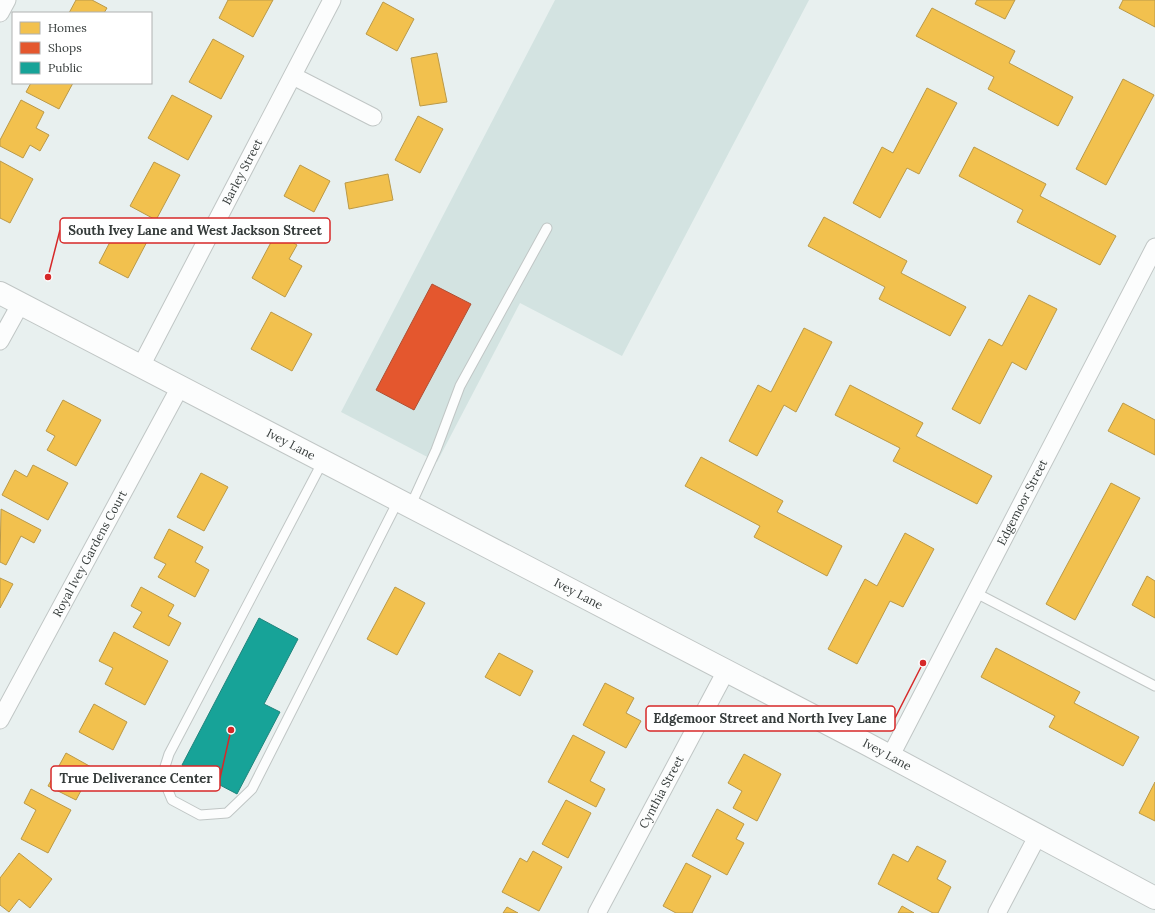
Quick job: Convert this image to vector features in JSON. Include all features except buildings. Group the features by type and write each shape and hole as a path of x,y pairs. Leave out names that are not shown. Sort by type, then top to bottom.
{"street":[{"path":"0,13 7,0"},
{"name":"Barley Street","path":"141,366 332,0"},
{"path":"293,76 373,117"},
{"name":"Edgemoor Street","path":"890,757 1155,247"},
{"name":"Ivey Lane","path":"0,293 726,671 1155,898"},
{"path":"0,341 20,303"},
{"name":"Royal Ivey Gardens Court","path":"0,720 180,387"},
{"name":"Cynthia Street","path":"597,913 726,671"},
{"path":"997,913 1038,835"}],"lane":[{"path":"323,461 169,754 162,776 172,800 200,815 228,813 252,789 404,504 436,450 460,386 547,228"},
{"path":"976,593 1155,686"}],"shaded area":[{"path":"555,0 809,0 622,356 520,303 437,462 341,412"}],"place":[{"name":"South Ivey Lane and West Jackson Street","path":"48,277"},
{"name":"Edgemoor Street and North Ivey Lane","path":"923,663"},
{"name":"True Deliverance Center","path":"231,730"}]}
